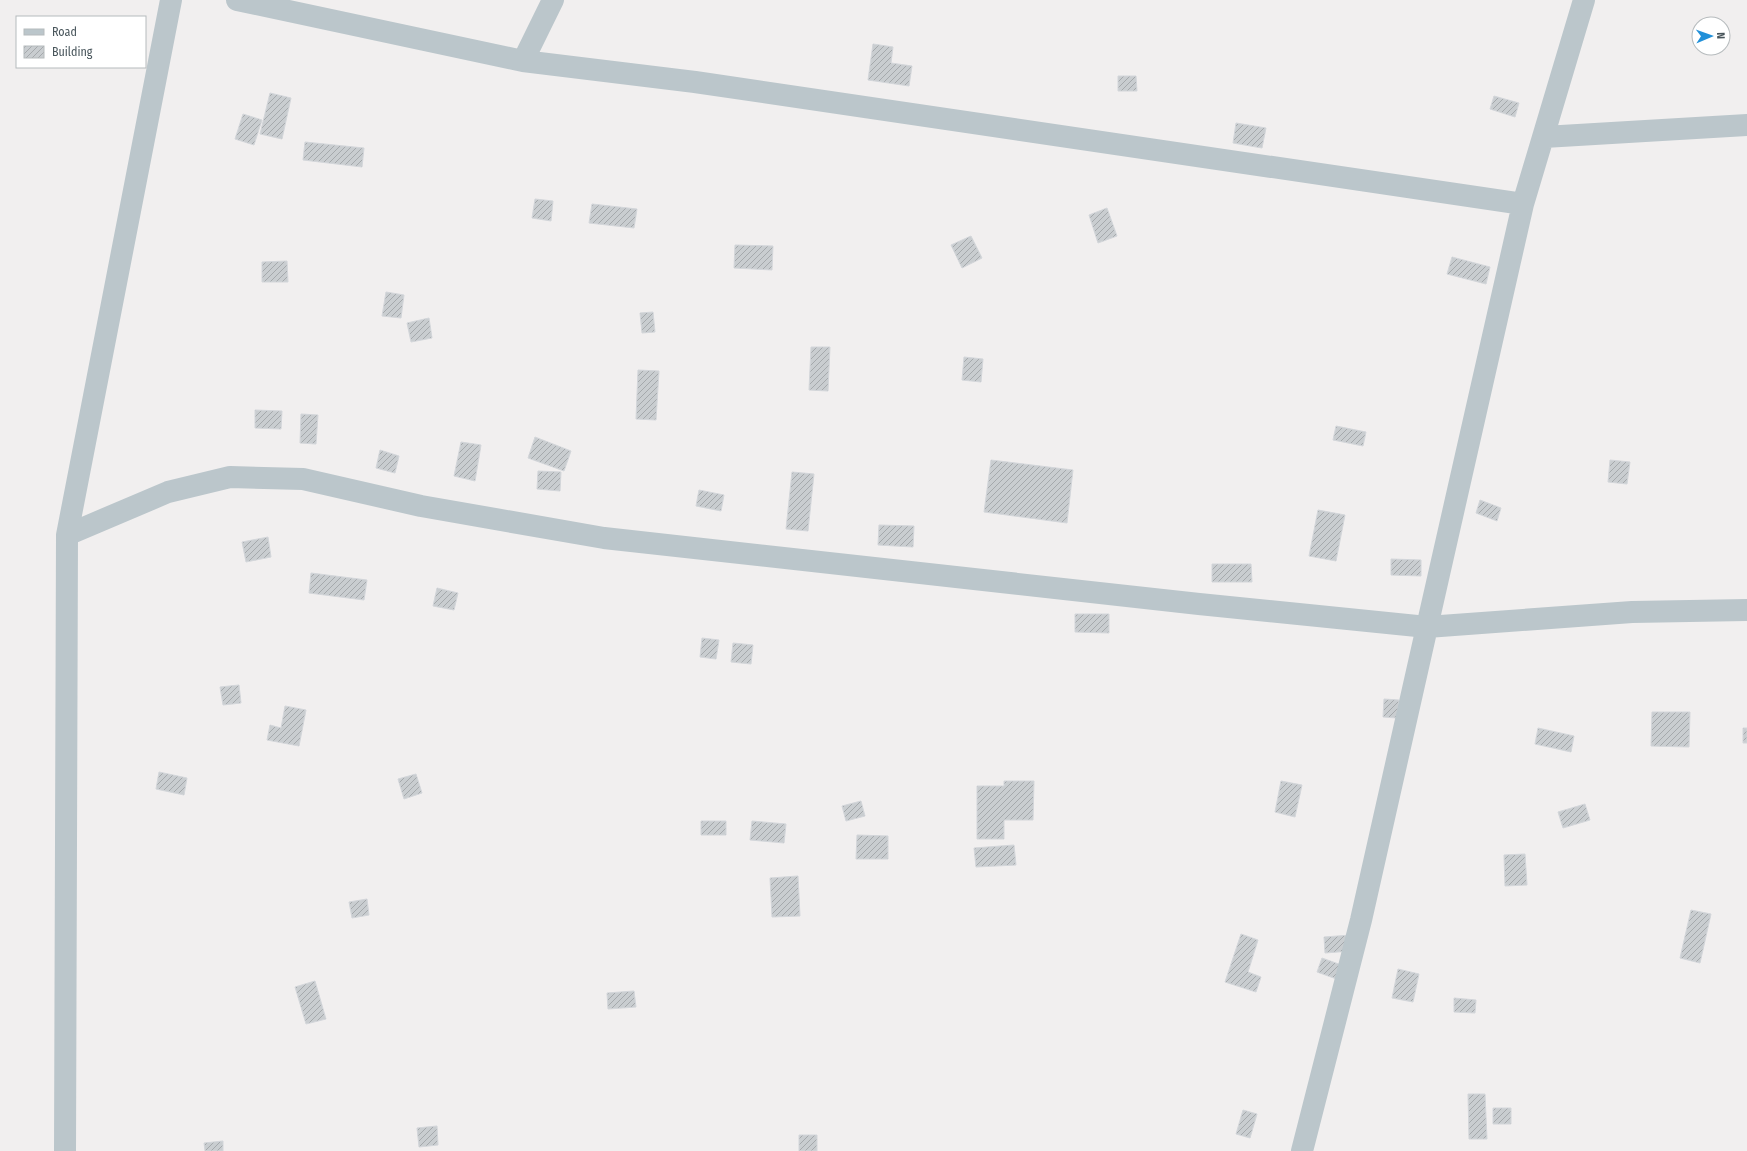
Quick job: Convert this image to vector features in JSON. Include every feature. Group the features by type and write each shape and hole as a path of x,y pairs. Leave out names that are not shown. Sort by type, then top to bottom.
{"street":[{"path":"65,1151 67,535 171,0"},
{"path":"237,0 523,61 695,82 1523,204"},
{"path":"523,61 554,0"},
{"path":"1302,1151 1361,920 1523,204 1584,0"},
{"path":"1544,137 1747,125"},
{"path":"67,535 168,492 199,484 230,477 303,479 421,506 604,538 1199,604 1427,627 1632,612 1747,610"}],"building":[{"path":"873,44 893,47 891,63 912,66 909,86 868,80"},
{"path":"1118,76 1136,76 1137,91 1118,91"},
{"path":"270,93 291,98 282,139 260,134"},
{"path":"1494,96 1519,103 1515,117 1490,109"},
{"path":"243,114 262,120 254,145 235,139"},
{"path":"1236,123 1266,128 1262,148 1233,143"},
{"path":"305,142 364,148 362,167 303,160"},
{"path":"535,199 553,201 551,221 532,218"},
{"path":"592,204 637,209 634,228 589,223"},
{"path":"1107,208 1117,236 1098,243 1089,215"},
{"path":"971,236 982,258 962,268 951,245"},
{"path":"735,245 773,246 772,270 734,268"},
{"path":"1452,257 1490,267 1486,284 1447,274"},
{"path":"287,261 288,282 262,282 262,262"},
{"path":"386,292 404,295 401,318 382,316"},
{"path":"653,312 655,332 642,333 640,313"},
{"path":"429,318 432,338 411,342 407,323"},
{"path":"811,347 830,347 828,391 809,390"},
{"path":"964,357 983,359 981,382 962,380"},
{"path":"638,370 659,371 656,420 636,419"},
{"path":"255,410 282,411 281,429 255,428"},
{"path":"301,414 318,415 316,444 300,443"},
{"path":"1336,426 1366,432 1363,446 1333,440"},
{"path":"535,437 571,451 564,471 528,458"},
{"path":"461,442 481,445 475,481 454,476"},
{"path":"380,450 399,456 395,473 376,468"},
{"path":"991,460 1073,470 1067,523 984,512"},
{"path":"1610,460 1630,462 1627,484 1608,482"},
{"path":"538,471 561,472 560,491 537,489"},
{"path":"792,472 814,474 808,531 786,529"},
{"path":"699,490 724,495 721,511 696,506"},
{"path":"1480,500 1501,508 1497,521 1476,513"},
{"path":"1318,510 1345,515 1336,561 1309,556"},
{"path":"879,525 914,526 913,547 878,545"},
{"path":"268,537 271,557 246,562 242,542"},
{"path":"1391,559 1421,560 1421,576 1391,575"},
{"path":"1212,564 1251,564 1252,582 1212,582"},
{"path":"311,573 367,580 364,600 309,593"},
{"path":"437,588 458,593 454,610 433,606"},
{"path":"1075,614 1109,614 1109,633 1075,632"},
{"path":"702,638 719,640 716,659 700,657"},
{"path":"733,643 753,645 751,664 731,662"},
{"path":"239,685 241,703 223,705 220,687"},
{"path":"1384,699 1399,700 1397,718 1383,717"},
{"path":"285,706 306,710 299,746 267,740 270,725 281,728"},
{"path":"1652,712 1690,712 1689,747 1651,746"},
{"path":"1538,728 1574,736 1571,752 1535,744"},
{"path":"1743,728 1747,728 1747,743 1743,743"},
{"path":"159,772 187,778 184,795 156,789"},
{"path":"416,774 422,793 404,799 398,779"},
{"path":"1004,781 1034,781 1033,820 1004,820 1004,839 977,839 977,786 1004,786"},
{"path":"1281,781 1302,785 1295,817 1275,812"},
{"path":"861,801 865,816 846,821 842,806"},
{"path":"1585,804 1590,820 1563,828 1558,812"},
{"path":"701,821 726,821 726,835 701,835"},
{"path":"752,821 786,824 784,843 750,840"},
{"path":"857,835 888,836 888,859 856,859"},
{"path":"1014,845 1016,865 976,867 974,848"},
{"path":"1525,854 1527,885 1505,886 1504,855"},
{"path":"798,876 800,916 772,917 770,878"},
{"path":"367,899 369,915 352,918 349,902"},
{"path":"1691,910 1711,914 1700,963 1680,958"},
{"path":"1241,934 1258,940 1248,972 1261,977 1256,992 1225,982"},
{"path":"1351,935 1351,951 1325,953 1324,937"},
{"path":"1322,958 1347,967 1342,981 1317,972"},
{"path":"1398,969 1419,974 1413,1002 1392,998"},
{"path":"315,981 326,1019 306,1024 295,987"},
{"path":"634,991 636,1007 608,1009 607,993"},
{"path":"1454,998 1476,1000 1475,1013 1454,1012"},
{"path":"1468,1094 1485,1094 1487,1139 1469,1139"},
{"path":"1493,1108 1511,1108 1511,1124 1493,1124"},
{"path":"1243,1110 1257,1114 1250,1138 1236,1134"},
{"path":"437,1126 438,1145 419,1147 417,1128"},
{"path":"799,1135 817,1135 817,1151 799,1151"},
{"path":"223,1141 223,1151 205,1151 204,1143"}]}
